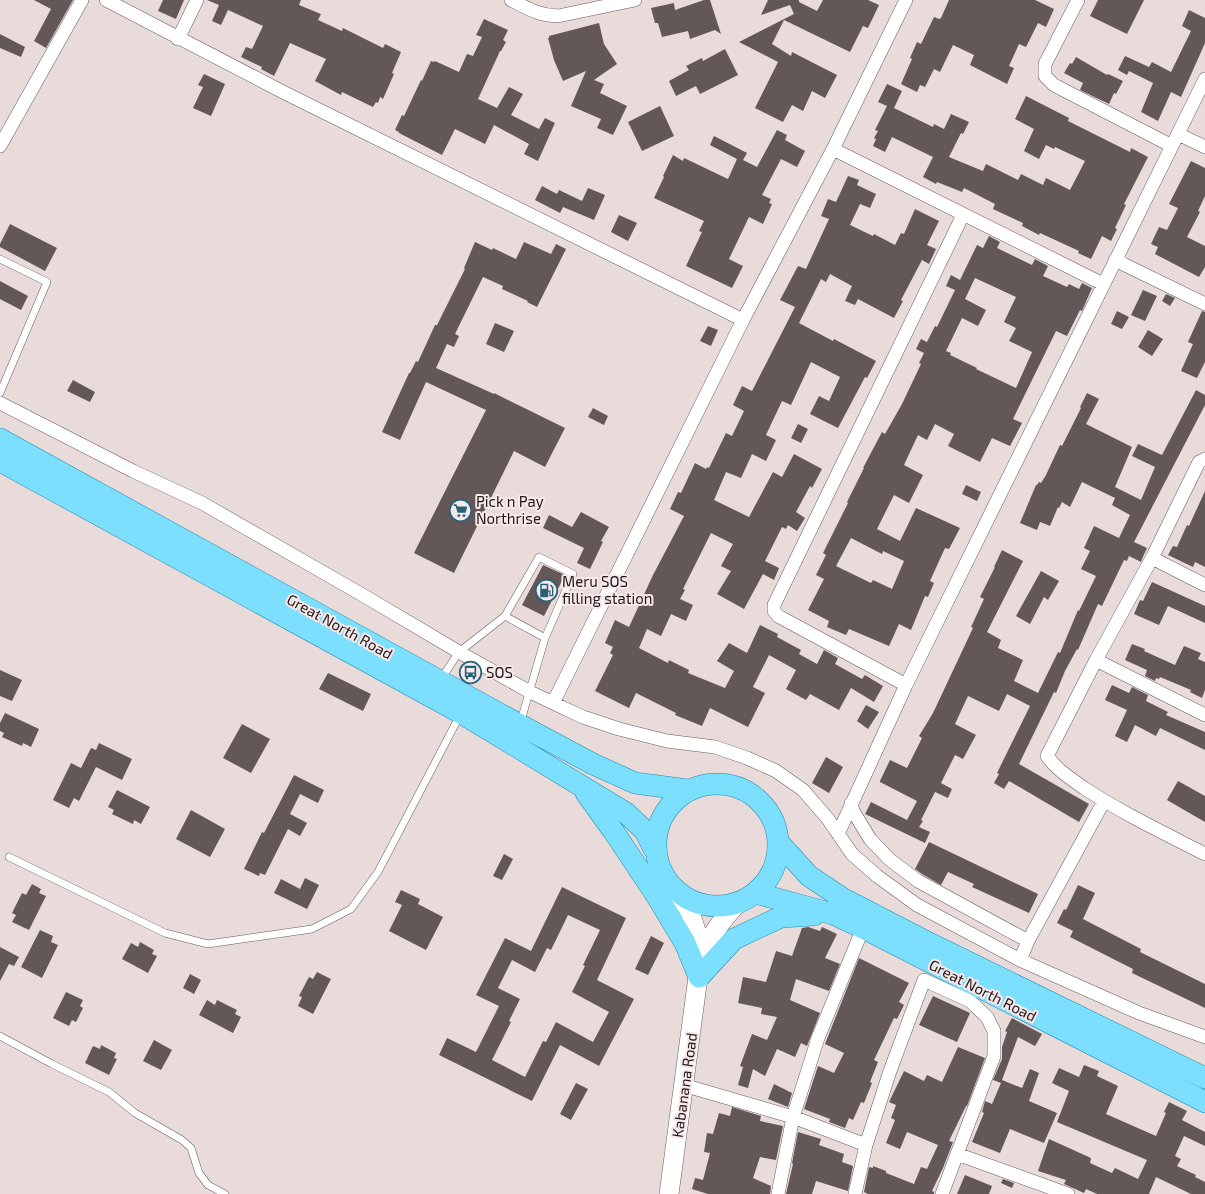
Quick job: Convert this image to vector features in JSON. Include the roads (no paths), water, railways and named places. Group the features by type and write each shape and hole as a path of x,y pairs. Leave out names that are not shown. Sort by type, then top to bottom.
{"main road":[{"name":"Great North Road","path":"0,439 593,764 635,783 688,790"},
{"name":"Great North Road","path":"0,461 461,714 626,812 645,831 654,849"},
{"path":"706,784 734,787 759,801 771,816 778,833 779,843 775,867 767,882 756,893 737,904 715,906 694,901 676,890 665,878 654,849 656,828 665,810 679,795 688,790 706,784"},
{"path":"582,787 658,898 699,969 734,939 781,917 833,914"},
{"name":"Great North Road","path":"779,843 809,876 842,898 931,944 1205,1078"},
{"name":"Great North Road","path":"756,893 833,914 1205,1102"}],"street":[{"path":"0,146 82,0"},
{"path":"106,0 178,39 283,92 743,320"},
{"path":"178,39 197,0"},
{"path":"511,0 535,13 547,16 558,16 635,0"},
{"path":"553,703 743,320 833,149 906,0"},
{"path":"1078,0 1045,64 1045,76 1054,85 1175,140 1205,147"},
{"path":"838,834 906,685 1205,79"},
{"path":"833,149 1103,284"},
{"path":"906,685 778,616 774,611 774,605 963,215"},
{"path":"1115,260 1205,304"},
{"path":"0,403 133,471 202,503 459,652 530,692 553,703 583,717 619,729 667,740 715,747 747,758 776,771 803,790 828,819 852,854 877,876 917,905 1020,960 1139,1013 1205,1038"},
{"path":"1205,459 1199,462 1152,558 1096,660 1047,756 1052,764 1062,773 1104,801 1205,854"},
{"path":"1152,558 1205,585"},
{"path":"1096,660 1205,715"},
{"path":"1020,960 1028,941 1104,801"},
{"path":"851,803 853,811 870,839 889,859 912,877 1028,941"},
{"path":"676,890 690,912 698,937 699,969"},
{"path":"699,969 709,940 721,921 737,904"},
{"path":"778,1194 793,1118 818,1038 863,928"},
{"name":"Kabanana Road","path":"669,1194 699,969"},
{"path":"855,1194 866,1145 890,1071 924,980 970,1001 987,1017 994,1031 994,1056 942,1194"},
{"path":"683,1085 793,1118 866,1145"},
{"path":"957,1154 1068,1194"}],"lane":[{"path":"0,259 47,282 0,393"},
{"path":"440,680 459,652 505,616 539,557 573,574 545,638 520,725"},
{"path":"505,616 545,638"},
{"path":"9,858 165,933 208,944 312,930 351,908 378,872 461,714"},
{"path":"0,1036 109,1092 135,1113 182,1140 191,1148 199,1173 208,1185 225,1194"}],"place":[{"name":"Pick n Pay Northrise","path":"460,510"},
{"name":"Meru SOS filling station","path":"546,590"},
{"name":"SOS","path":"470,672"}]}
